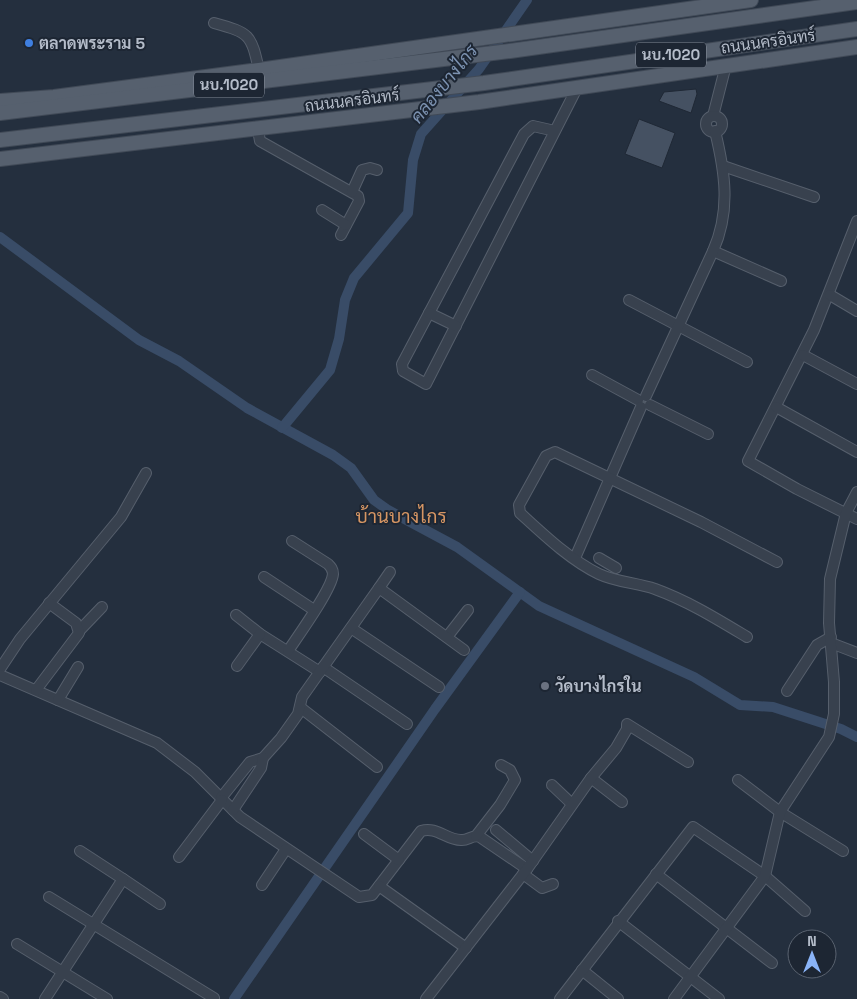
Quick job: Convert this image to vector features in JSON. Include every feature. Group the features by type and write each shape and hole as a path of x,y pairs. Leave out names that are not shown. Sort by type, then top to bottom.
{"main road":[{"name":"นบ.1020","path":"0,102 54,97 259,70 486,36 751,0"},
{"name":"ถนนนครอินทร์","path":"0,113 510,51 857,2"},
{"name":"ถนนนครอินทร์","path":"0,140 484,83 857,29"},
{"name":"ถนนนครอินทร์","path":"0,159 258,130 479,102 578,86 857,47"}],"street":[{"path":"214,23 241,32 250,38 259,70"},
{"path":"576,558 713,251 722,226 724,166 715,132 720,128 721,123 719,118 713,116 726,66"},
{"path":"555,131 533,126 524,134 429,313 402,368 402,372 426,384 578,86"},
{"path":"258,130 260,141 360,198 341,235"},
{"path":"724,166 814,197"},
{"path":"352,192 362,170 370,168 377,170"},
{"path":"322,210 346,225"},
{"path":"854,516 797,489 748,461 803,355 830,295 857,221"},
{"path":"713,251 781,281"},
{"path":"830,295 857,311"},
{"path":"629,300 747,362"},
{"path":"429,313 456,326"},
{"path":"803,355 857,384"},
{"path":"592,375 708,434"},
{"path":"776,407 857,452"},
{"path":"747,637 694,605 654,589 614,579 593,571 520,512 519,505 546,456 555,452 611,478 777,562"},
{"path":"2,662 118,522 146,473"},
{"path":"674,999 765,876 780,812 829,737 834,714 830,579 843,529 854,516 857,492"},
{"path":"288,650 332,580 332,567 292,541"},
{"path":"599,558 617,564 614,579"},
{"path":"233,810 261,768 263,758 281,738 301,708 302,697 390,572"},
{"path":"264,577 314,610"},
{"path":"379,588 464,650"},
{"path":"49,603 76,623 80,631"},
{"path":"36,690 79,637 80,631 102,607"},
{"path":"447,637 468,610"},
{"path":"236,615 260,634 407,724"},
{"path":"351,628 439,687"},
{"path":"237,666 260,634"},
{"path":"787,691 817,645 831,640 857,653"},
{"path":"58,700 78,668"},
{"path":"0,675 157,743 195,772 233,810 286,849 359,897 372,895 422,830 428,828 437,830 461,840 476,836 500,806 515,780 510,770 501,765"},
{"path":"301,708 377,767"},
{"path":"426,999 528,868 591,778 616,748 627,729 627,724 688,762"},
{"path":"179,857 250,762 263,758"},
{"path":"591,778 622,802"},
{"path":"738,780 780,812 843,851"},
{"path":"552,785 572,804"},
{"path":"560,999 618,921 693,827 765,876 805,911"},
{"path":"496,830 542,888 553,884"},
{"path":"364,834 399,860"},
{"path":"476,836 528,868"},
{"path":"262,885 286,849"},
{"path":"80,851 160,904"},
{"path":"656,874 772,964"},
{"path":"45,999 95,925 123,879"},
{"path":"379,886 466,948"},
{"path":"49,897 214,998"},
{"path":"618,921 719,999"},
{"path":"17,944 107,999"},
{"path":"582,970 618,999"}],"building":[{"path":"696,89 697,94 691,113 659,101 664,92"},
{"path":"639,119 675,133 662,168 625,154"}],"waterway":[{"name":"คลองบางไกร","path":"282,428 330,370 339,339 345,300 354,278 408,213 413,160 421,134 479,69 527,0"},
{"path":"0,237 139,340 179,361 247,408 333,455 351,468 374,500 388,510 457,547 539,606 694,677 740,705 773,707 841,729 857,737"},
{"path":"234,999 435,709 520,592"}],"place":[{"name":"ตลาดพระราม 5","path":"29,43"},
{"name":"วัดบางไกรใน","path":"545,686"}],"district":[{"name":"บ้านบางไกร","path":"401,516"}]}
